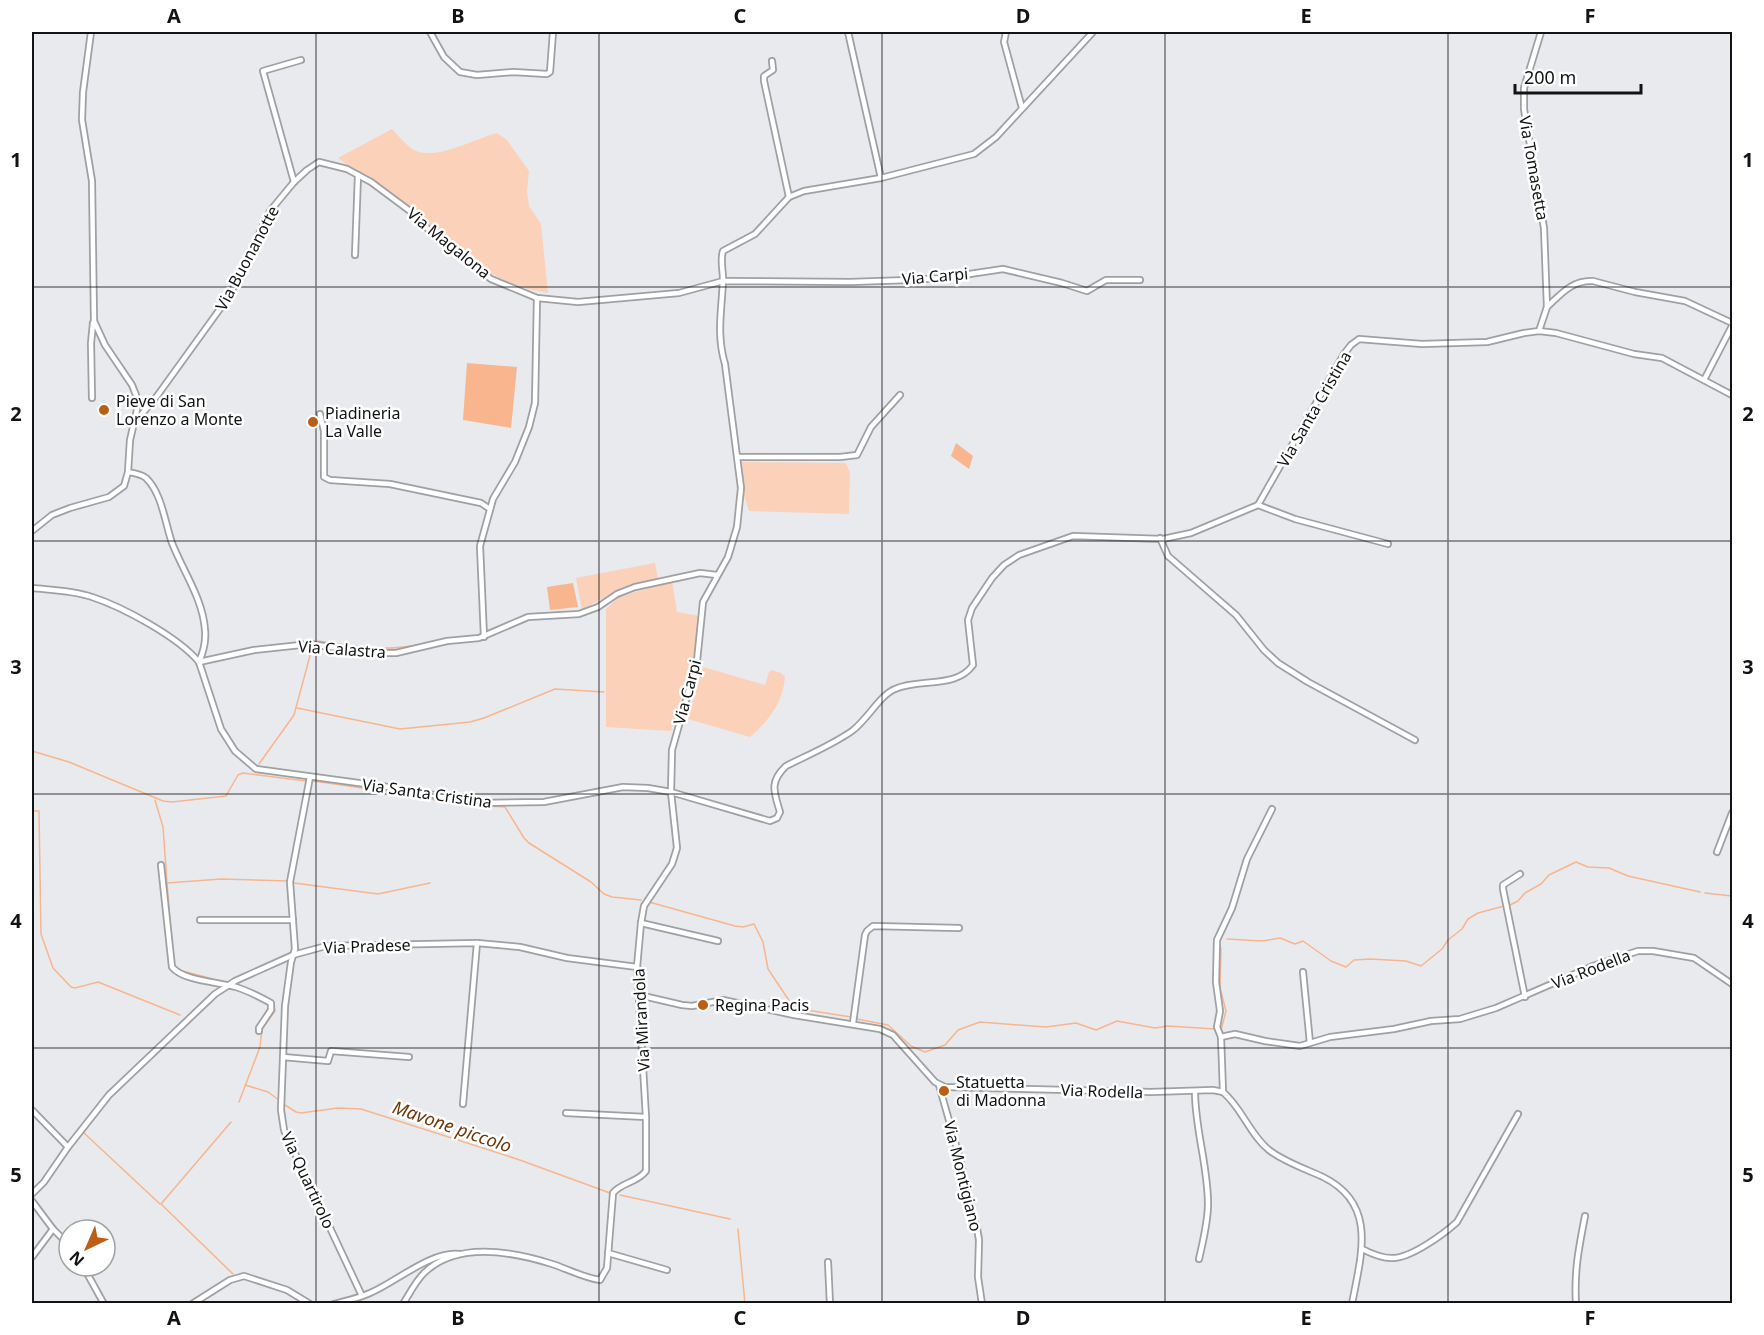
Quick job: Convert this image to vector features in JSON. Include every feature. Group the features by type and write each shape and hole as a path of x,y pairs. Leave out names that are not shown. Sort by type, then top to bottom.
{"street":[{"path":"91,32 83,92 82,120 92,181 94,321 91,343 92,398"},
{"path":"430,32 444,57 460,72 477,75 513,72 547,74 550,72 553,32"},
{"path":"848,32 880,178"},
{"path":"1006,32 1004,42 1022,108"},
{"path":"772,61 773,70 764,76 764,81 789,197 828,186 880,178 974,154 996,138 1093,32"},
{"name":"Via Tomasetta","path":"1539,331 1547,307 1544,228 1524,109 1524,88 1541,32"},
{"path":"294,182 263,71 301,60"},
{"name":"Via Buonanotte","path":"136,421 157,396 230,295 263,222 279,198 307,170 319,162"},
{"name":"Via Magalona","path":"319,162 347,169 371,182 418,217 432,234 491,279 537,298 578,302 614,300 679,293 723,281"},
{"path":"355,255 358,175"},
{"name":"Via Carpi","path":"671,792 672,750 697,661 703,602 728,557 737,527 741,488 720,346 723,281 721,257 723,251 755,234 789,197"},
{"name":"Via Carpi","path":"723,281 909,280 943,278 1003,269 1087,291 1106,280 1140,280"},
{"name":"Via Tomasetta","path":"1547,307 1570,286 1593,280 1635,292 1685,301 1732,324"},
{"path":"484,637 480,546 492,499 515,462 529,427 535,403 537,298"},
{"path":"32,531 60,511 109,497 124,486 138,402 128,378 105,345 94,321"},
{"path":"1704,380 1732,324"},
{"name":"Via Santa Cristina","path":"128,472 146,478 156,494 172,543 199,605 205,631 199,662 221,729 235,751 256,769 388,787 479,803 544,802 623,788 648,788 671,792 770,821 777,818 780,813 774,793 774,783 778,774 786,766 865,721 893,689 957,678 968,672 973,665 968,629 972,608 992,578 1018,555 1073,536 1160,538 1191,533 1258,505 1344,354 1359,339 1422,344 1488,342 1539,331 1556,333 1634,354 1662,358 1732,395"},
{"path":"738,457 857,455 871,427 900,395"},
{"path":"320,414 324,431 324,477 330,480 390,484 481,503 490,509"},
{"path":"1258,505 1295,519 1388,544"},
{"path":"1160,538 1168,556 1236,615 1264,650 1278,663 1414,740"},
{"name":"Via Calastra","path":"199,662 254,650 310,644 373,653 396,652 447,641 484,637 528,618 579,614 598,607 617,594 635,587 700,573 717,575"},
{"path":"32,588 75,592 101,601 159,630 199,662"},
{"name":"Via Quartirolo","path":"310,777 290,882 295,949 285,1006 281,1110 284,1130 362,1296"},
{"name":"Via Mirandola","path":"403,1304 425,1272 460,1254 477,1252 524,1257 600,1280 607,1268 613,1193 617,1188 641,1177 646,1171 646,1117 637,967 644,906 672,864 677,848 671,792"},
{"path":"1272,809 1247,859 1232,909 1217,940 1216,982 1220,1011 1217,1027 1221,1037 1223,1092 1269,1150 1326,1179 1352,1200 1361,1220 1362,1250 1352,1304"},
{"path":"1717,852 1732,813"},
{"path":"161,865 172,967 182,975 228,985 272,1003 271,1010 259,1028 260,1031"},
{"path":"1520,874 1506,881 1503,889 1525,997"},
{"path":"200,920 293,920"},
{"path":"641,923 718,941"},
{"path":"853,1023 865,935 870,928 873,926 959,928"},
{"path":"463,1104 477,943"},
{"name":"Via Pradese","path":"32,1194 44,1182 109,1095 215,994 228,985 293,955 326,946 477,943 520,947 567,958 637,967"},
{"name":"Via Rodella","path":"1221,1037 1235,1034 1292,1045 1431,1021 1460,1019 1525,997 1593,966 1638,951 1653,951 1694,958 1732,984"},
{"path":"1303,972 1310,1043"},
{"path":"639,995 692,1006 723,1000 794,1015 880,1029 892,1035 939,1085"},
{"path":"283,1057 328,1061 331,1051 409,1057"},
{"name":"Via Rodella","path":"939,1085 945,1087 1151,1092 1213,1090 1223,1092"},
{"name":"Via Montigiano","path":"939,1085 962,1163 971,1212 977,1228 978,1277 982,1304"},
{"path":"1195,1092 1197,1130 1203,1153 1208,1203 1199,1259"},
{"path":"32,1110 68,1147"},
{"path":"566,1113 646,1117"},
{"path":"1362,1250 1377,1257 1394,1258 1407,1255 1449,1229 1457,1222 1518,1114"},
{"path":"32,1201 57,1233"},
{"path":"1576,1304 1576,1260 1585,1216"},
{"path":"32,1257 53,1229"},
{"path":"608,1253 667,1270"},
{"path":"334,1304 384,1287 443,1255 460,1254"},
{"path":"828,1262 830,1304"},
{"path":"192,1304 230,1280 244,1276 287,1290 310,1304"},
{"path":"90,1278 104,1304"}],"shaded area":[{"path":"392,129 409,147 425,153 456,148 497,133 507,140 529,171 527,192 529,206 541,224 548,293 519,287 494,275 338,158"},
{"path":"467,363 517,367 511,428 463,420"},
{"path":"956,443 973,456 969,469 951,456"},
{"path":"742,462 846,463 850,473 849,514 749,511 744,495"},
{"path":"655,563 658,579 621,588 582,610 576,578"},
{"path":"672,581 677,612 699,616 693,662 671,731 606,727 606,609 619,597"},
{"path":"573,583 578,607 550,610 547,587"},
{"path":"703,667 765,685 769,672 772,670 785,677 781,695 774,710 750,737 688,719"}],"waterway":[{"path":"529,615 539,614"},
{"path":"506,624 524,616"},
{"path":"470,637 478,636"},
{"path":"318,641 383,648 424,644"},
{"path":"259,764 294,715 311,652"},
{"path":"297,708 400,729 470,722 555,689 604,692"},
{"name":"Mavone piccolo","path":"32,751 69,762 163,801 172,802 226,796 238,775 243,773 306,781"},
{"name":"Mavone piccolo","path":"312,781 470,805"},
{"name":"Mavone piccolo","path":"155,800 163,827 167,883 221,879 287,881"},
{"name":"Mavone piccolo","path":"474,805 505,807 529,843 591,882 604,894 641,900"},
{"name":"Mavone piccolo","path":"32,811 39,811 41,934 53,968 71,987 98,982 180,1015"},
{"name":"Mavone piccolo","path":"1510,905 1541,884 1549,875 1576,862 1588,867 1609,868 1628,876 1700,892"},
{"name":"Mavone piccolo","path":"167,883 172,947"},
{"name":"Mavone piccolo","path":"294,883 378,894 430,883"},
{"name":"Mavone piccolo","path":"1705,893 1732,896"},
{"name":"Mavone piccolo","path":"649,902 735,926 743,927 754,924 763,942 768,969 794,1008 851,1017"},
{"name":"Mavone piccolo","path":"1227,939 1262,941 1280,938 1295,944 1303,941 1331,961 1346,967 1354,960 1370,959 1406,961 1421,966 1442,949 1448,940 1462,929 1468,919 1478,913 1504,906"},
{"name":"Mavone piccolo","path":"1221,948 1220,988 1226,1011 1221,1030"},
{"name":"Mavone piccolo","path":"179,970 224,982"},
{"name":"Mavone piccolo","path":"250,990 259,994"},
{"name":"Mavone piccolo","path":"239,1102 260,1047 262,1029 275,1011 274,1003"},
{"name":"Mavone piccolo","path":"857,1019 888,1025 911,1046 925,1052 945,1045 958,1030 980,1022 1046,1027 1076,1023 1096,1030 1117,1021 1155,1028 1168,1026 1215,1029"},
{"name":"Mavone piccolo","path":"245,1085 268,1092 279,1100"},
{"name":"Mavone piccolo","path":"285,1105 301,1113 338,1108 361,1109 517,1159 610,1193"},
{"name":"Mavone piccolo","path":"231,1122 161,1204 233,1274"},
{"name":"Mavone piccolo","path":"84,1133 160,1204"},
{"name":"Mavone piccolo","path":"620,1195 730,1219"},
{"name":"Mavone piccolo","path":"738,1229 745,1304"}],"place":[{"name":"Pieve di San Lorenzo a Monte","path":"104,410"},
{"name":"Piadineria La Valle","path":"313,422"},
{"name":"Regina Pacis","path":"703,1005"},
{"name":"Statuetta di Madonna","path":"944,1091"}]}
